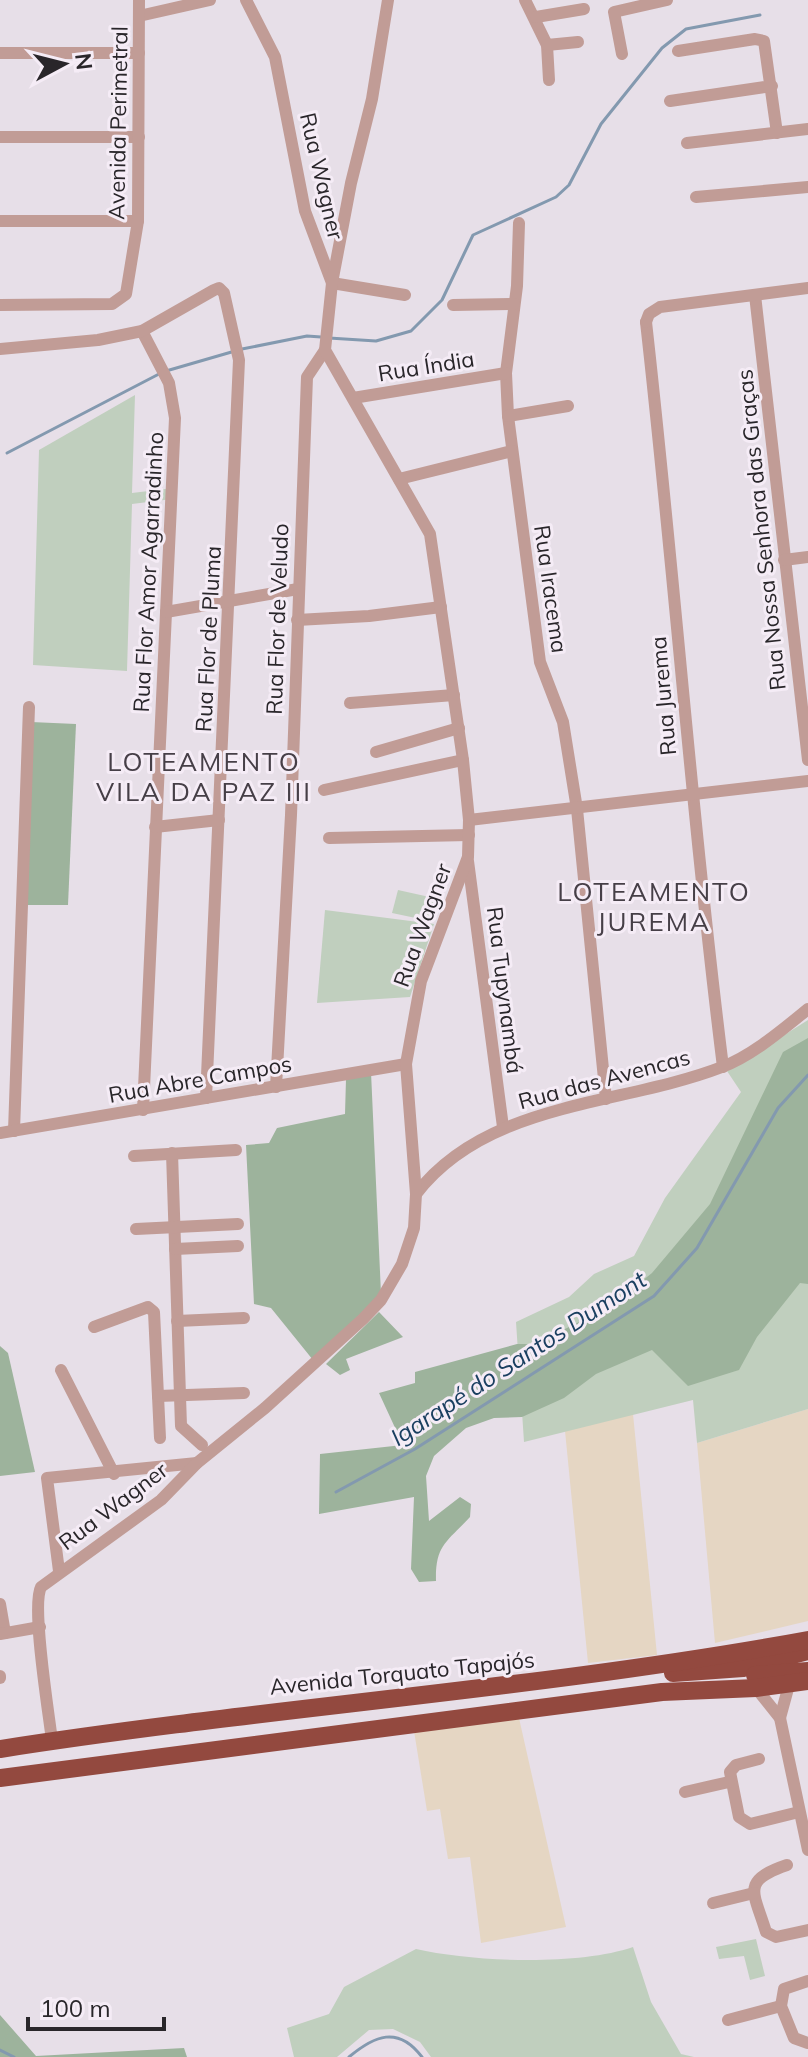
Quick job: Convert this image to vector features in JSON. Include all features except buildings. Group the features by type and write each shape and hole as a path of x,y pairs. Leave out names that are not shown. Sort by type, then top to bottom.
{"highway":[{"name":"Avenida Torquato Tapajós","path":"0,1749 186,1721 620,1673 808,1640"},
{"path":"620,1673 690,1673 743,1668 808,1651"},
{"path":"662,1692 729,1677 808,1671"},
{"path":"0,1778 662,1692 756,1688 808,1681"}],"street":[{"name":"Avenida Perimetral","path":"0,305 112,304 126,294 138,221 139,0"},
{"path":"139,16 210,0"},
{"name":"Rua Wagner","path":"52,1741 38,1594 59,1571 161,1500 197,1463 308,1370 381,1300 406,1252 414,1228 416,1194 406,1064 421,981 468,857 469,820 463,760 430,534 326,347 332,283 305,211 275,57 246,0"},
{"path":"388,0 372,99 351,183 332,283 405,295"},
{"path":"525,0 536,17 547,45 549,80"},
{"path":"622,54 614,12 667,0"},
{"path":"536,17 584,9"},
{"path":"678,51 760,39 766,46 777,133"},
{"path":"547,45 578,42"},
{"path":"0,53 139,53"},
{"path":"670,101 772,86"},
{"path":"687,143 808,129"},
{"path":"0,137 139,137"},
{"path":"696,197 808,187"},
{"path":"0,221 138,221"},
{"name":"Rua Iracema","path":"519,223 506,373 508,416 540,662 563,722 577,809 606,1099"},
{"name":"Rua Flor de Pluma","path":"142,331 219,288 224,293 239,360 231,601 206,1098"},
{"path":"755,295 808,288"},
{"name":"Rua Jurema","path":"723,1067 692,796 665,490 641,321 660,307 755,295"},
{"name":"Rua Nossa Senhora das Graças","path":"755,295 808,759"},
{"path":"453,305 514,304"},
{"path":"0,349 98,340 142,331"},
{"name":"Rua Flor Amor Agarradinho","path":"142,331 169,383 175,418 143,1110"},
{"name":"Rua Flor de Veludo","path":"276,1087 307,377 326,347"},
{"name":"Rua Índia","path":"353,398 506,373"},
{"path":"508,416 568,406"},
{"path":"399,479 512,451"},
{"path":"784,560 808,557"},
{"path":"166,612 298,589"},
{"path":"297,620 369,616 441,607"},
{"path":"350,703 454,695"},
{"path":"14,1131 29,707"},
{"path":"376,752 459,728"},
{"path":"324,790 463,760"},
{"path":"469,820 808,781"},
{"path":"155,827 219,820"},
{"path":"329,838 469,835"},
{"name":"Rua Tupynambá","path":"468,857 503,1127"},
{"name":"Rua das Avencas","path":"416,1194 443,1164 503,1127 723,1067 808,1009"},
{"name":"Rua Abre Campos","path":"0,1133 406,1064"},
{"path":"134,1156 236,1150"},
{"path":"172,1153 181,1426 202,1445"},
{"path":"136,1229 238,1224"},
{"path":"175,1249 238,1246"},
{"path":"94,1327 152,1309 160,1438"},
{"path":"177,1321 244,1318"},
{"path":"61,1370 114,1474"},
{"path":"158,1396 244,1393"},
{"path":"59,1571 47,1478 114,1474 197,1463"},
{"path":"0,1604 2,1633 40,1627"},
{"path":"789,1685 780,1718 808,1850"},
{"path":"756,1688 780,1718"},
{"path":"759,1759 733,1767 729,1782 739,1817 747,1823 799,1812"},
{"path":"685,1792 729,1782"},
{"path":"787,1865 758,1876 754,1893 769,1934 776,1937 808,1930"},
{"path":"713,1903 754,1893"},
{"path":"808,1981 784,1989 781,2006 794,2038 808,2043"},
{"path":"728,2020 781,2006"}],"shaded area":[{"path":"808,1409 808,1621 715,1643 697,1443"},
{"path":"633,1414 657,1655 588,1663 565,1431"},
{"path":"519,1718 566,1927 481,1943 470,1857 448,1859 440,1809 427,1811 414,1731"}],"green space":[{"path":"135,395 132,493 173,488 172,499 132,504 127,671 33,665 39,450"},
{"path":"31,722 76,724 68,905 24,905"},
{"path":"398,890 434,898 430,921 392,913"},
{"path":"325,910 434,924 410,997 317,1003"},
{"path":"808,1020 808,1409 697,1443 693,1400 524,1442 516,1322 569,1297 594,1274 634,1256 665,1198 741,1092 727,1071"},
{"path":"808,1038 808,1284 800,1283 757,1337 739,1370 688,1386 652,1350 596,1374 564,1398 522,1417 494,1418 466,1428 434,1456 426,1476 429,1521 460,1497 471,1504 470,1517 440,1552 436,1581 419,1582 411,1569 414,1497 319,1514 320,1454 403,1445 379,1393 415,1383 415,1372 517,1344 535,1344 609,1307 652,1273 710,1204 783,1052"},
{"path":"371,1072 381,1294 313,1360 271,1308 254,1304 246,1145 269,1143 277,1128 345,1114 346,1079"},
{"path":"379,1312 403,1337 346,1359 350,1370 340,1375 326,1364"},
{"path":"0,1346 8,1353 35,1472 0,1476"},
{"path":"756,1939 765,1976 750,1980 744,1956 719,1959 716,1947"},
{"path":"633,1947 651,2002 681,2054 694,2057 431,2057 420,2042 393,2029 369,2030 337,2057 294,2057 287,2028 329,2014 344,1987 416,1949 466,1957 525,1960 584,1957"},
{"path":"0,2015 36,2056 184,2048 187,2057 0,2057"}],"waterway":[{"path":"329,338 376,341 411,331 442,300 473,235 556,197 569,185 601,124 662,48 686,29 760,15"},
{"path":"242,349 307,336 321,337"},
{"path":"166,371 235,351"},
{"path":"7,453 159,374"},
{"name":"Igarapé do Santos Dumont","path":"336,1492 415,1449 654,1296 697,1248 778,1108 808,1075"},
{"path":"349,2057 377,2039 386,2037 404,2041 422,2057"},
{"path":"0,2050 14,2057"}],"district":[{"name":"LOTEAMENTO VILA DA PAZ III","path":"204,776"},
{"name":"LOTEAMENTO JUREMA","path":"654,906"}]}
